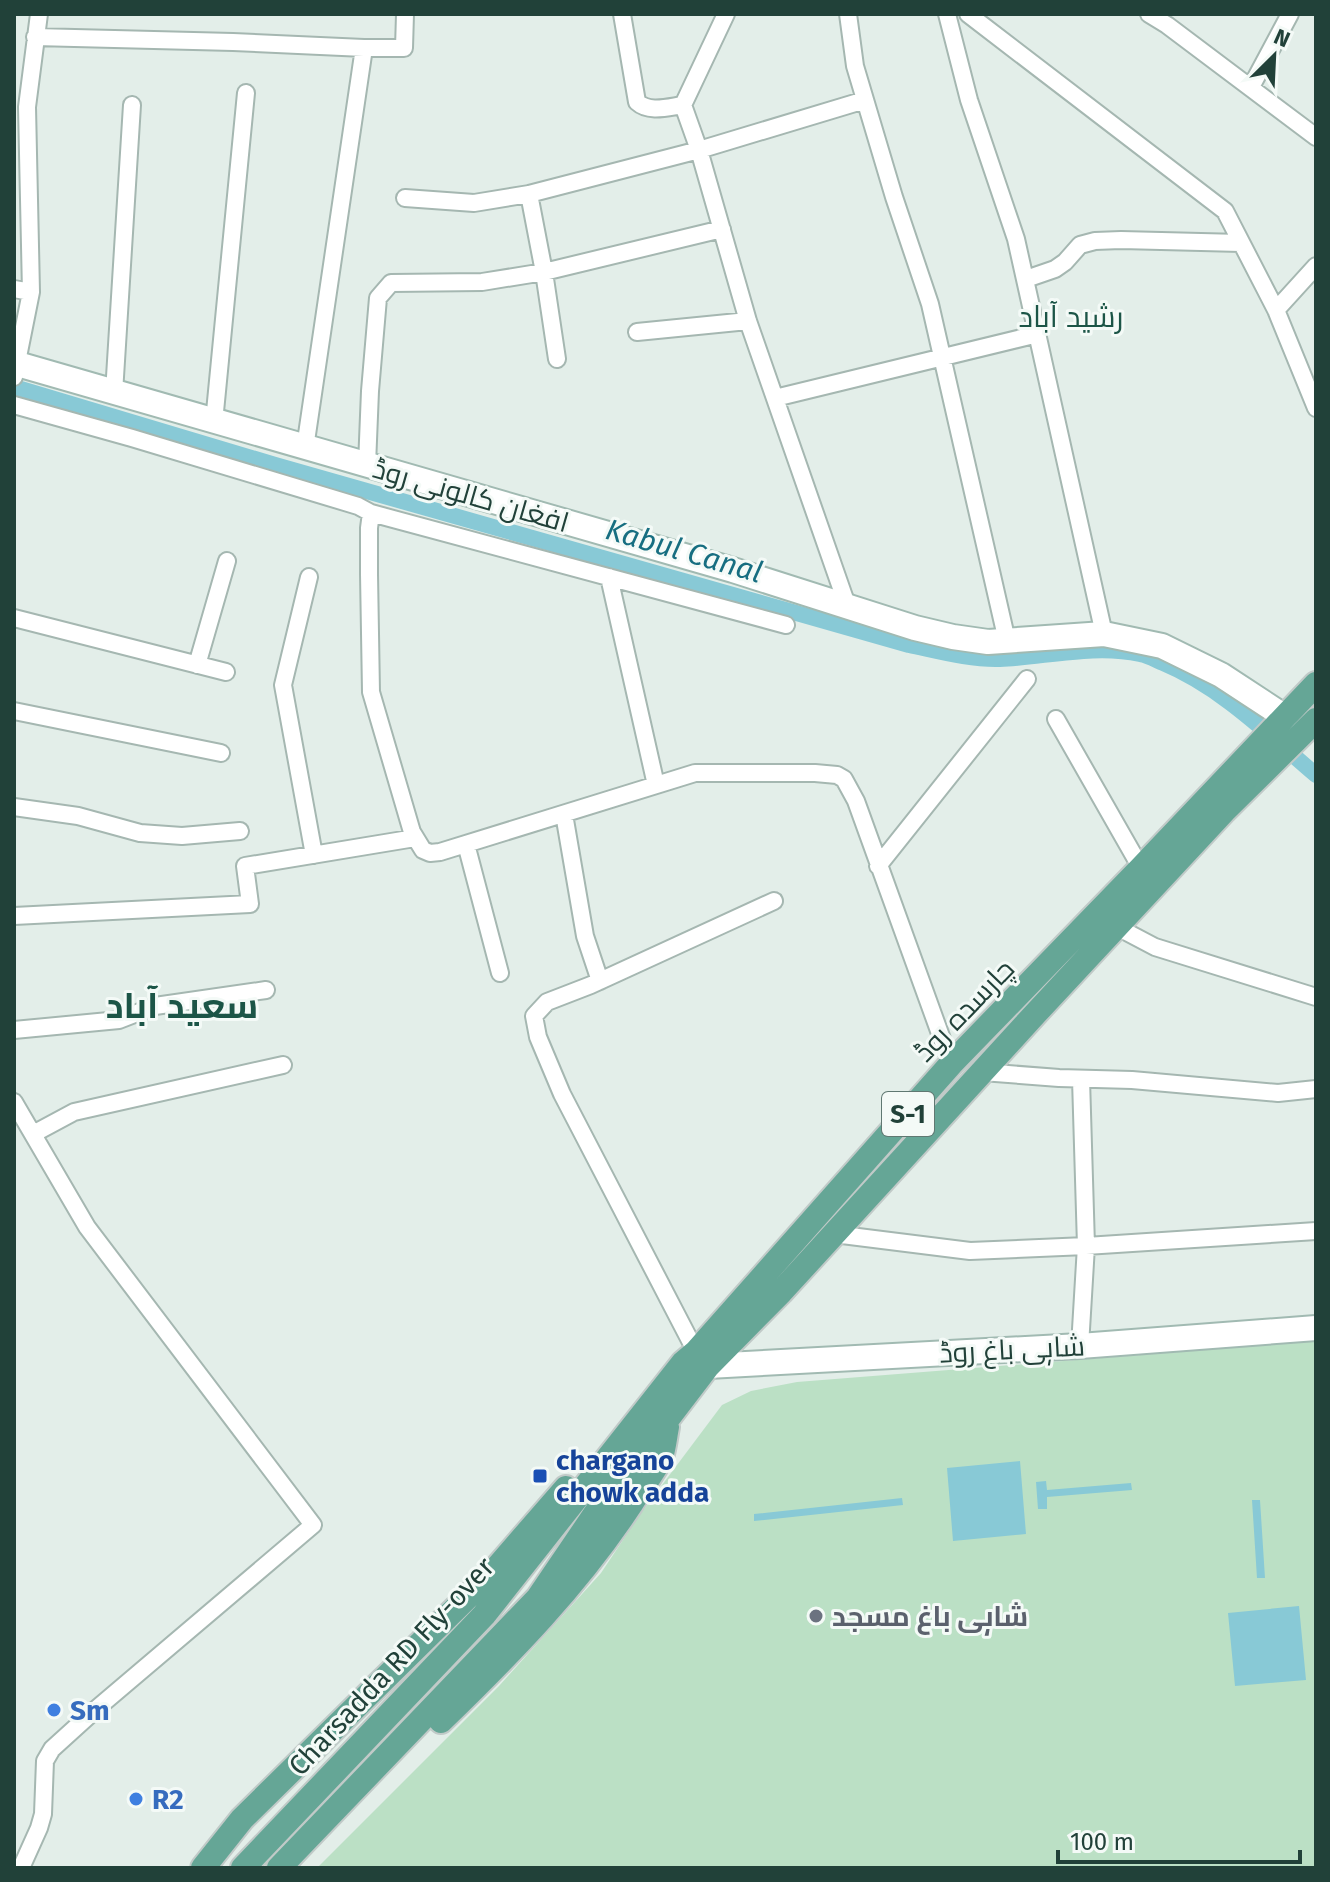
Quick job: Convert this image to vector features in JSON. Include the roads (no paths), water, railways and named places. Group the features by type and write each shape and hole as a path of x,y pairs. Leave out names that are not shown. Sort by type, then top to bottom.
{"main road":[{"name":"افغان کالونی روڈ","path":"15,369 114,393 733,570 915,628 988,642 1104,634 1162,646 1221,675 1272,738"},
{"name":"چارسدہ روڈ","path":"696,1361 781,1292 1117,927 1316,684"},
{"name":"چارسدہ روڈ","path":"586,1507 696,1361 951,1064 1272,738 1307,735"},
{"name":"شاہی باغ روڈ","path":"696,1361 1080,1346 1316,1328"},
{"path":"203,1868 242,1819 494,1571 599,1451 659,1412"},
{"path":"297,1868 556,1604 614,1529 660,1458 659,1412"},
{"name":"Charsadda RD Fly-over","path":"243,1868 586,1507"},
{"name":"Charsadda RD Fly-over","path":"279,1868 538,1598 586,1507"}],"street":[{"path":"15,369 22,290 21,179 39,14"},
{"path":"35,37 404,48 405,14"},
{"path":"622,14 637,102 648,108 683,105"},
{"path":"726,14 683,105 748,321 847,605"},
{"path":"848,14 855,66 930,304 1007,641"},
{"path":"947,14 969,100 1016,239 1104,634"},
{"path":"968,14 1225,211 1276,310 1316,408"},
{"path":"1149,14 1169,19 1316,137"},
{"path":"1251,87 1290,14"},
{"path":"305,448 364,48"},
{"path":"214,422 246,93"},
{"path":"405,198 474,203 529,194 699,150 865,100"},
{"path":"114,393 132,105"},
{"path":"529,194 557,359"},
{"path":"367,465 378,298 391,283 482,282 544,272 722,229"},
{"path":"1026,279 1055,269 1080,245 1095,241 1241,243"},
{"path":"1276,310 1316,266"},
{"path":"637,332 748,321"},
{"path":"775,398 1038,334"},
{"path":"14,405 193,456 358,506 371,513 786,625"},
{"path":"371,513 371,692 412,832 423,850 440,852 695,773 837,775 844,779 856,801 951,1064"},
{"path":"197,665 227,561"},
{"path":"309,577 283,685 314,855"},
{"path":"609,577 656,785"},
{"path":"14,618 226,672"},
{"path":"878,866 1027,679"},
{"path":"14,711 221,753"},
{"path":"1056,719 1141,868"},
{"path":"14,807 78,816 140,833 182,836 240,831"},
{"path":"564,814 585,936 600,981"},
{"path":"14,916 250,904 245,866 415,838"},
{"path":"466,844 500,973"},
{"path":"696,1361 562,1094 538,1037 534,1016 547,1002 774,901"},
{"path":"1117,927 1155,947 1316,997"},
{"path":"14,1030 119,1020 155,1006 266,990"},
{"path":"33,1134 74,1112 283,1065"},
{"path":"982,1072 1132,1080 1278,1093 1316,1089"},
{"path":"1080,1346 1086,1246 1081,1079"},
{"path":"14,1102 87,1227 313,1525 52,1749 45,1761 43,1814 21,1868"},
{"path":"834,1234 970,1251 1316,1231"}],"water":[{"path":"1020,1461 1026,1534 953,1541 947,1468"},
{"path":"1046,1481 1047,1490 1131,1483 1132,1490 1047,1497 1047,1509 1038,1509 1036,1482"},
{"path":"902,1498 903,1505 754,1521 754,1514"},
{"path":"1252,1500 1260,1500 1265,1578 1257,1578"},
{"path":"1299,1606 1306,1680 1235,1686 1228,1613"}],"waterway":[{"name":"Kabul Canal","path":"14,387 275,465 909,645 989,659 1105,650 1146,655 1225,698 1316,775"}],"place":[{"name":"chargano chowk adda","path":"540,1476"},
{"name":"شاہی باغ مسجد","path":"816,1616"},
{"name":"Sm","path":"54,1710"},
{"name":"R2","path":"136,1799"}],"district":[{"name":"رشید آباد","path":"1071,317"},
{"name":"سعید آباد","path":"182,1005"}]}
